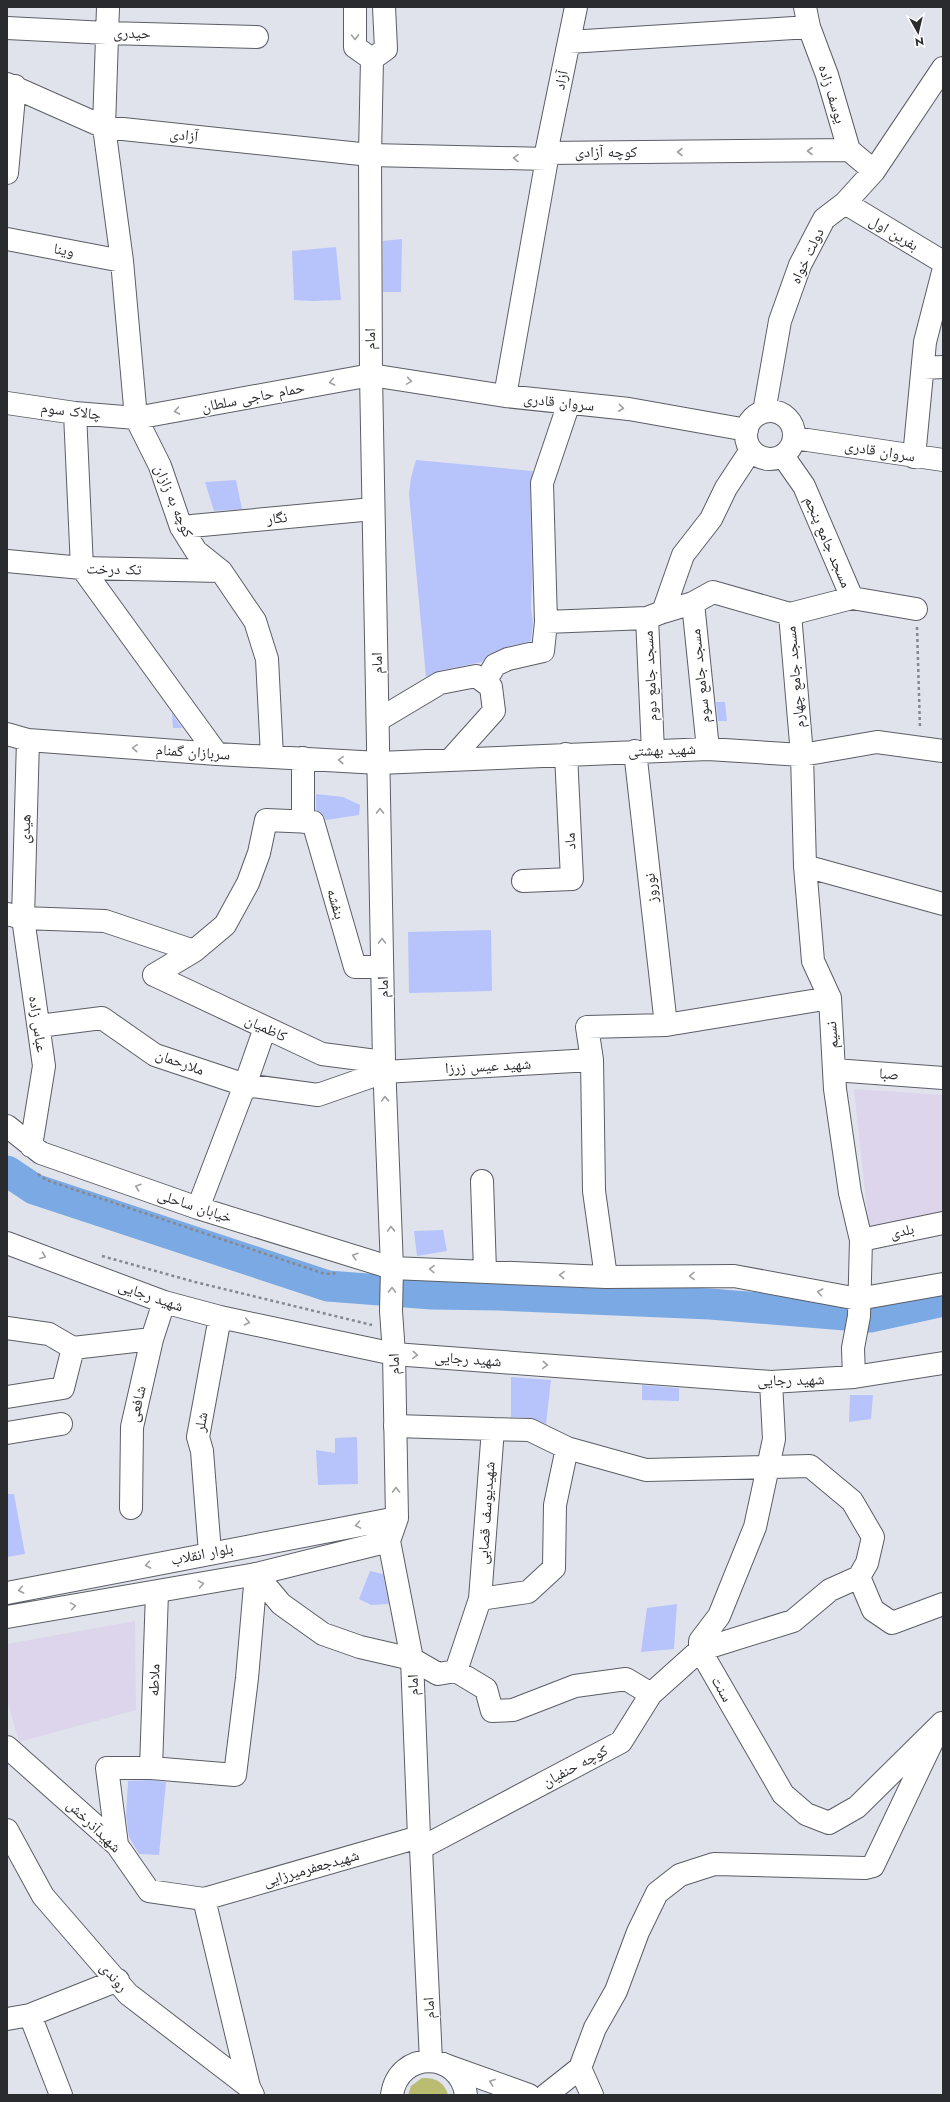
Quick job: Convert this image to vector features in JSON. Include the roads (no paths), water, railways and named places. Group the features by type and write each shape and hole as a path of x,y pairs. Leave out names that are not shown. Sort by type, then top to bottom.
{"street":[{"path":"108,7 104,127 122,261 136,418"},
{"path":"355,7 355,47 372,59 386,49 384,7"},
{"name":"آزاد","path":"505,396 546,156 576,7"},
{"path":"569,42 807,17"},
{"name":"یوسف زاده","path":"807,17 827,75 849,150"},
{"name":"حیدری","path":"7,28 107,33 257,36"},
{"name":"امام","path":"372,59 370,155 370,375 384,1067 392,1268 397,1518 389,1541 412,1660 420,1843 440,2063"},
{"name":"دولت خواه","path":"764,412 780,321 800,264 824,219 845,203 874,171 943,68"},
{"path":"7,173 11,85"},
{"name":"آزادی","path":"11,85 104,127 370,155"},
{"path":"849,150 874,171"},
{"name":"کوچه آزادی","path":"370,155 546,156 849,150"},
{"name":"بفرین اول","path":"845,203 943,262"},
{"name":"وینا","path":"7,239 122,261"},
{"path":"914,457 933,367 925,342 943,272"},
{"name":"سروان قادری","path":"370,375 505,396 629,409 749,440"},
{"name":"حمام حاجی سلطان","path":"136,418 370,375"},
{"name":"چالاک سوم","path":"7,403 75,413 136,418"},
{"path":"485,682 495,665 508,659 543,652 546,622 542,483 569,403"},
{"path":"655,615 683,555 711,519 749,440 753,418 764,412 780,413 791,423 789,447 769,459 756,454 749,440"},
{"path":"75,413 82,568 217,754"},
{"name":"کوچه به زازان","path":"136,418 160,466 182,527 196,551 221,571 255,621 266,659 272,756"},
{"name":"سروان قادری","path":"789,447 943,460"},
{"name":"مسجد جامع پنجم","path":"789,447 852,598 916,609"},
{"name":"نگار","path":"182,527 373,509"},
{"name":"تک درخت","path":"7,561 82,568 221,571"},
{"path":"546,622 655,615 693,603 713,592 790,614"},
{"name":"مسجد جامع چهارم","path":"802,755 790,614 852,598"},
{"name":"مسجد جامع سوم","path":"693,603 708,749"},
{"name":"مسجد جامع دوم","path":"644,751 655,615"},
{"path":"378,720 440,683 476,676 491,687 494,711 451,759"},
{"name":"سربازان گمنام","path":"7,734 28,740 217,754 379,763"},
{"name":"هیدی","path":"15,916 16,834 28,740"},
{"name":"شهید بهشتی","path":"379,763 708,749 802,755 877,742 943,751"},
{"name":"نوروز","path":"644,751 666,1025"},
{"name":"ماد","path":"523,881 572,879 566,754"},
{"name":"نسیم","path":"802,755 805,866 814,961 830,998 834,1070 850,1193 861,1240 859,1307 852,1348 854,1378"},
{"path":"15,916 105,921 194,951 225,925 248,883 260,853 266,820 303,822 303,758"},
{"name":"بنفشه","path":"303,822 313,822 355,967 382,967"},
{"path":"805,866 943,904"},
{"name":"عباس زاده","path":"15,916 39,1026 44,1066 32,1146"},
{"name":"کاظمیان","path":"194,951 154,975 322,1054 384,1067"},
{"path":"606,1277 594,1191 592,1060 587,1027 666,1025 830,998"},
{"name":"ملارحمان","path":"39,1026 102,1018 155,1055 245,1085 318,1095 384,1067"},
{"path":"198,1208 265,1028"},
{"name":"شهید عیس زرزا","path":"384,1067 592,1060"},
{"name":"صبا","path":"834,1070 943,1078"},
{"name":"خیابان ساحلی","path":"7,1126 42,1153 198,1208 392,1268 606,1277 734,1276 859,1307"},
{"path":"482,1181 485,1271"},
{"name":"بلدی","path":"861,1240 943,1222"},
{"name":"شهید رجایی","path":"7,1243 164,1302 220,1317 394,1354 771,1382 854,1378 943,1363"},
{"path":"859,1307 943,1284"},
{"name":"شافعی","path":"132,1508 132,1427 152,1339 164,1302"},
{"name":"شلر","path":"210,1552 202,1451 198,1437 220,1317"},
{"path":"7,1328 49,1334 73,1348 152,1339"},
{"path":"7,1397 63,1388 73,1348"},
{"path":"395,1426 530,1430 567,1448 646,1470 768,1467 810,1466 852,1501 874,1537 867,1563 859,1577 830,1590 793,1621 700,1650 700,1641 719,1616 755,1527 768,1467 774,1439 771,1382"},
{"path":"7,1433 61,1424"},
{"name":"شهیدیوسف قصابی","path":"456,1671 480,1599 493,1430"},
{"path":"480,1599 528,1592 554,1568 555,1505 567,1448"},
{"name":"بلوار انقلاب","path":"7,1592 210,1552 397,1518"},
{"name":"بلوار انقلاب","path":"7,1617 256,1574 389,1541"},
{"path":"256,1574 281,1604 323,1634 360,1647 412,1660 438,1674 456,1671 486,1690 492,1711 513,1710 575,1686 626,1679 651,1694"},
{"path":"117,1845 107,1768 150,1768 235,1776 247,1678 256,1574"},
{"path":"859,1577 874,1610 892,1623 943,1604"},
{"name":"ملاطه","path":"150,1768 157,1592"},
{"name":"کوچه حنفیان","path":"420,1843 621,1742 651,1694 700,1650"},
{"name":"سنت","path":"700,1650 783,1794 806,1814 829,1823 857,1807 942,1723"},
{"path":"546,2095 580,2068 596,2028 616,1991 638,1932 657,1892 680,1875 714,1864 865,1868 872,1866 942,1723"},
{"name":"شهیدآذرخش","path":"7,1747 117,1845 149,1891 204,1899"},
{"name":"روندی","path":"7,1830 43,1896 118,1980 128,1994 251,2091"},
{"name":"شهیدجعفرمیرزایی","path":"204,1899 420,1843"},
{"path":"204,1899 251,2091"},
{"path":"7,2019 30,2014 118,1980"},
{"path":"30,2014 61,2095"},
{"path":"440,2063 457,2073 463,2083 466,2095"},
{"path":"380,2095 395,2086 412,2065 440,2063 529,2095"},
{"path":"580,2068 592,2095"}],"waterway":[{"path":"7,1171 34,1189 328,1286 432,1294 499,1295 710,1304 870,1317 943,1301"}]}
